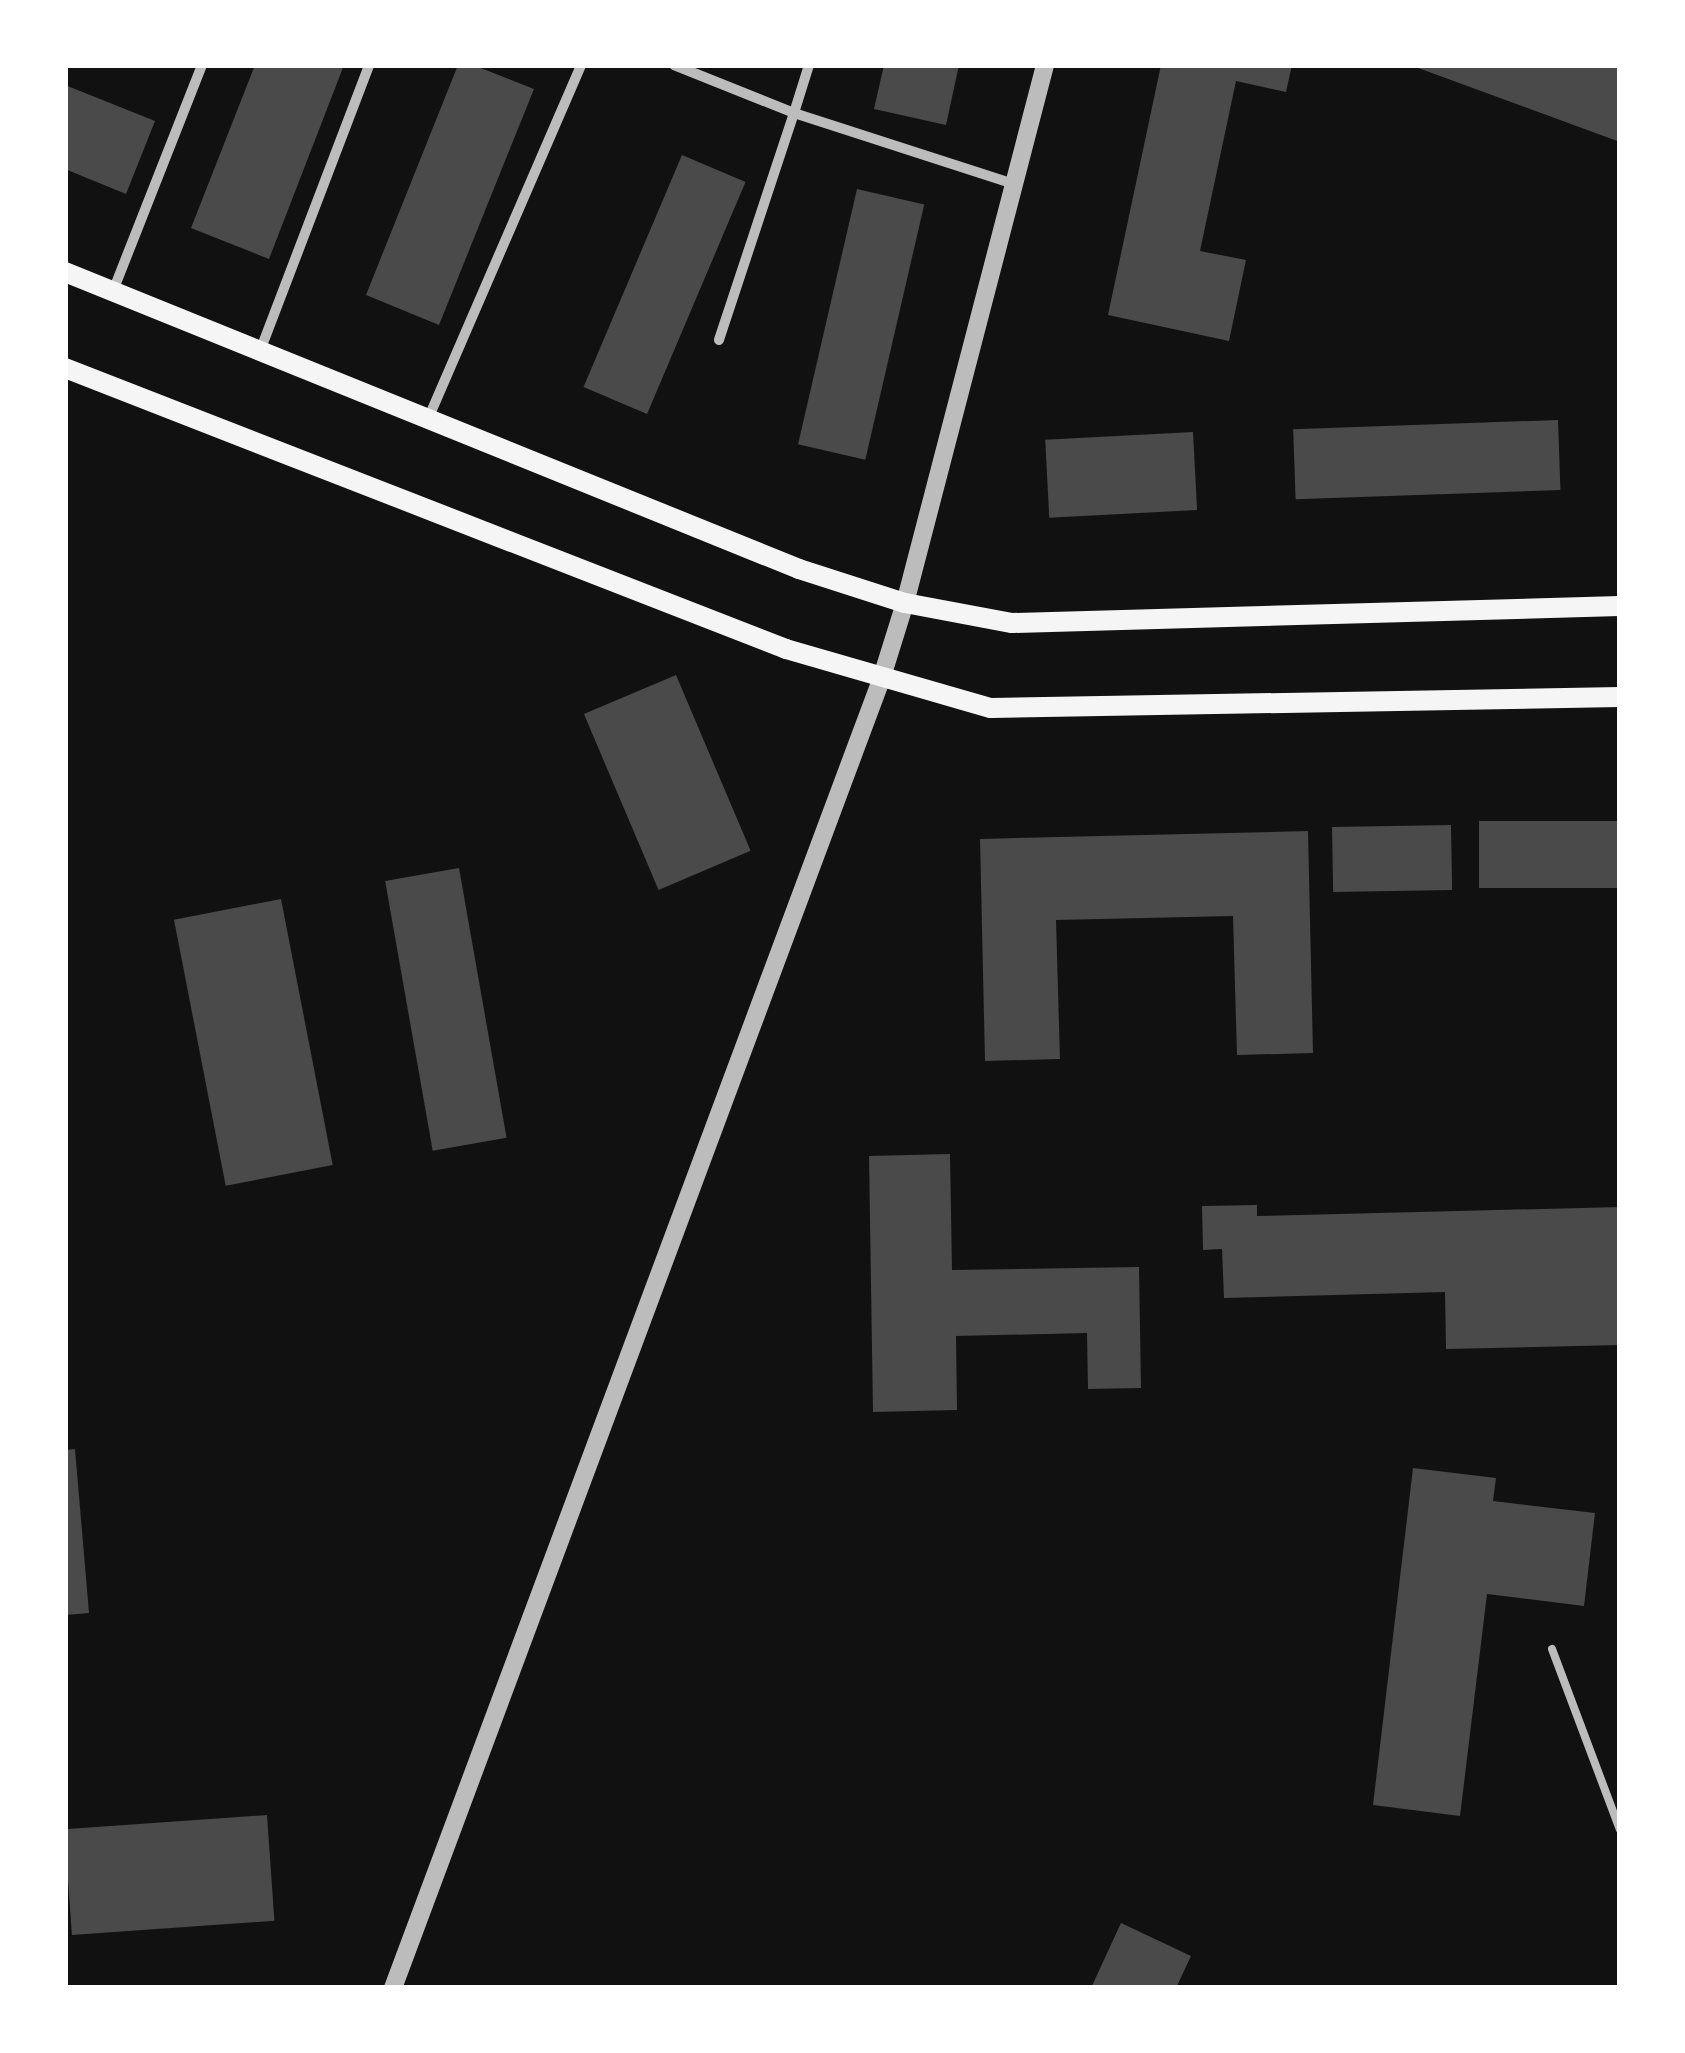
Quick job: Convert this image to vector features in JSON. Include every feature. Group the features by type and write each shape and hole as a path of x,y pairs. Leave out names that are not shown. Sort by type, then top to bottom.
{"main road":[{"path":"65,272 799,568 905,603 1012,623 1620,606"},
{"path":"65,368 786,650 881,680 991,708 1620,697"}],"street":[{"path":"113,291 202,65"},
{"path":"260,351 368,65"},
{"path":"428,419 581,65"},
{"path":"674,65 794,113 1014,184"},
{"path":"719,340 809,65"},
{"path":"393,1988 881,680 905,603 1045,65"}],"lane":[{"path":"1552,1649 1620,1830"}],"building":[{"path":"255,65 344,65 269,259 191,228"},
{"path":"458,65 473,65 534,89 439,325 366,295"},
{"path":"884,65 959,65 946,125 874,109"},
{"path":"1161,65 1292,65 1286,92 1236,81 1200,251 1246,260 1229,341 1108,315"},
{"path":"1410,65 1620,68 1620,142"},
{"path":"65,85 155,121 126,194 65,169"},
{"path":"682,155 746,182 647,414 584,387"},
{"path":"857,189 924,205 865,460 798,444"},
{"path":"1558,420 1560,490 1296,499 1293,429"},
{"path":"1193,432 1197,510 1049,518 1045,440"},
{"path":"676,675 751,851 659,890 584,714"},
{"path":"1479,821 1620,821 1620,888 1479,888"},
{"path":"1451,825 1452,890 1333,892 1332,827"},
{"path":"1308,831 1313,1053 1237,1055 1233,916 1056,920 1060,1059 985,1061 980,839"},
{"path":"459,868 507,1138 433,1151 385,881"},
{"path":"281,899 333,1165 226,1186 174,920"},
{"path":"950,1154 952,1270 1139,1267 1141,1388 1088,1389 1087,1333 956,1336 957,1410 873,1412 869,1156"},
{"path":"1257,1205 1257,1216 1620,1207 1620,1345 1446,1349 1445,1292 1224,1298 1222,1249 1203,1250 1202,1206"},
{"path":"75,1449 89,1613 65,1615 65,1450"},
{"path":"1413,1468 1496,1478 1493,1501 1595,1513 1584,1606 1487,1594 1460,1816 1373,1805"},
{"path":"267,1815 274,1921 72,1935 65,1829"},
{"path":"1121,1923 1191,1956 1176,1988 1091,1988"}]}
